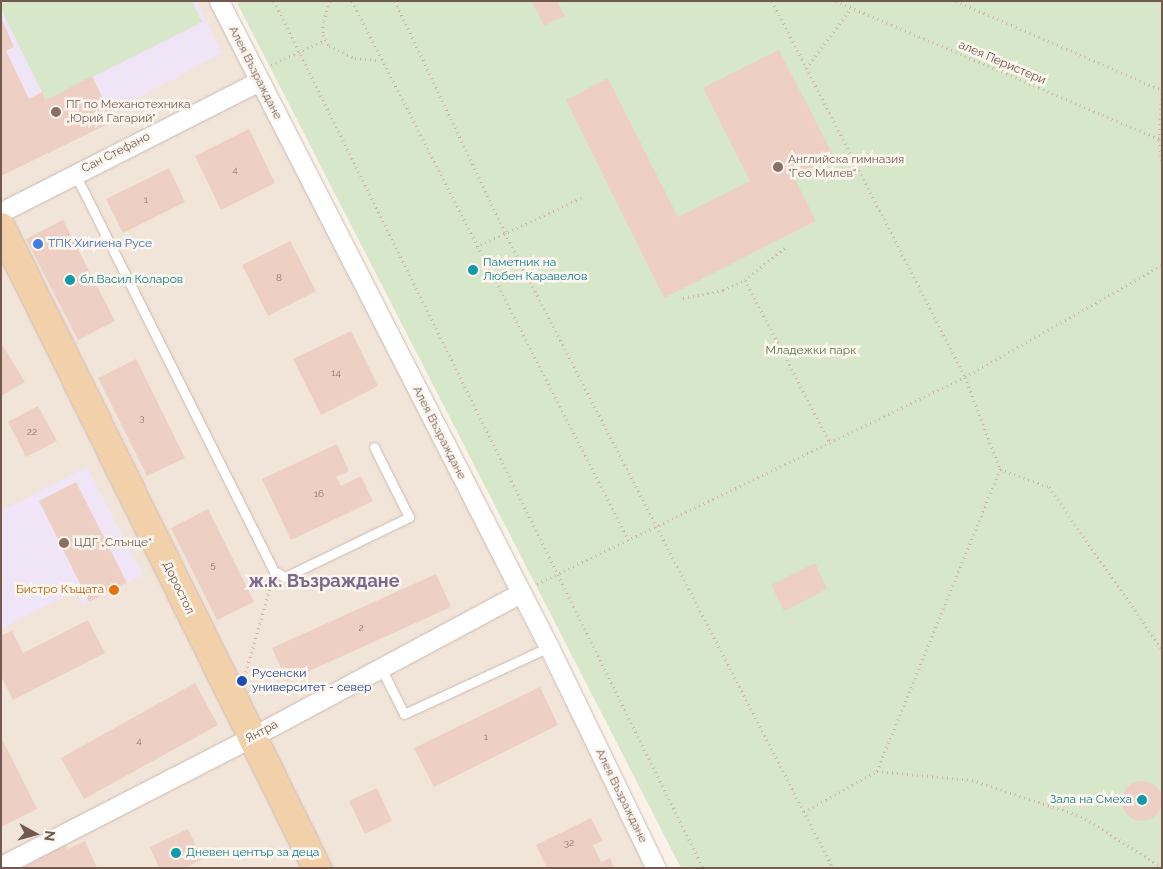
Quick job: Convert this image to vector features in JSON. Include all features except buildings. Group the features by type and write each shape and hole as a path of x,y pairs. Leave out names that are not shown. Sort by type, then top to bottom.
{"main road":[{"name":"Доростол","path":"1,227 317,868"}],"street":[{"name":"Алея Възраждане","path":"219,1 549,647 656,868"},
{"name":"Сан Стефано","path":"1,212 257,77"},
{"name":"Янтра","path":"1,866 252,737 521,593"}],"lane":[{"path":"75,174 274,571 285,577 408,516 374,447"},
{"path":"381,668 404,714 549,647"}],"path":[{"path":"274,1 556,575 703,868"},
{"path":"330,1 323,22 325,40 340,53 380,60"},
{"path":"352,1 380,60 629,541"},
{"path":"395,1 505,233 658,526 832,868"},
{"path":"772,1 965,376 1000,469 877,771"},
{"name":"алея Перистери","path":"836,1 1160,140"},
{"path":"956,1 1162,89 1160,140 1162,164"},
{"path":"806,68 851,8"},
{"path":"257,77 299,52 325,40"},
{"path":"476,246 581,198"},
{"path":"683,298 723,290 745,280 785,248"},
{"path":"556,575 965,376 1162,265"},
{"path":"745,280 829,441"},
{"path":"1000,469 1049,486 1162,650"},
{"path":"236,707 274,571"},
{"path":"804,812 877,771 972,780 1081,816 1162,867"}],"shaded area":[{"path":"1,1 220,1 254,79 647,868 1,868"},
{"name":"ПГ по Механотехника „Юрий Гагарий\"","path":"1,1 197,1 222,53 1,171"},
{"name":"ЦДГ „Слънце“","path":"87,467 143,575 83,606 75,591 1,629 1,511"}],"green space":[{"path":"1,1 192,1 202,22 46,100 1,9"},
{"name":"Младежки парк","path":"236,1 1162,1 1162,868 681,868"}],"place":[{"name":"ПГ по Механотехника „Юрий Гагарий\"","path":"56,112"},
{"name":"Aнглийска гимназия \"Гео Милев\"","path":"778,167"},
{"name":"ТПК Хигиена Русе","path":"38,244"},
{"name":"Паметник на Любен Каравелов","path":"473,270"},
{"name":"бл.Васил Коларов","path":"70,280"},
{"name":"ЦДГ „Слънце“","path":"64,543"},
{"name":"Бистро Къщата","path":"114,590"},
{"name":"Русенски университет - север","path":"242,681"},
{"name":"Зала на Смеха","path":"1142,800"},
{"name":"Дневен център за деца","path":"176,853"}],"district":[{"name":"ж.к. Възраждане","path":"324,581"}]}
